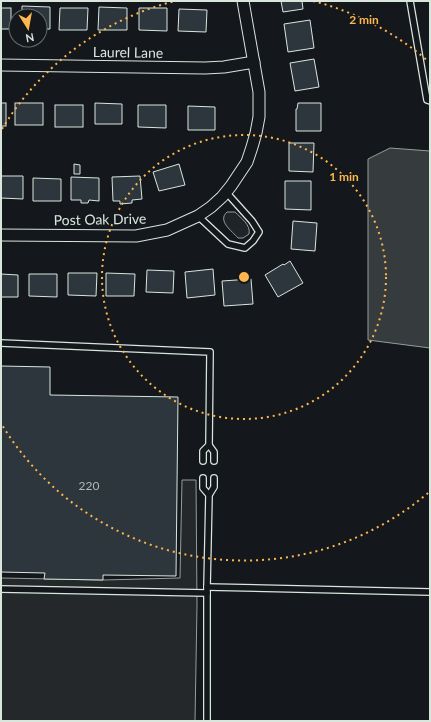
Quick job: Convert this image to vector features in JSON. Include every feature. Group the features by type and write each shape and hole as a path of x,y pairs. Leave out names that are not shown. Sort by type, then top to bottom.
{"street":[{"name":"Post Oak Drive","path":"1,235 136,236 167,230 198,216 211,207 226,192 247,162 256,133 260,108 259,92 243,1"},
{"name":"Laurel Lane","path":"1,65 205,68 224,67 254,62"}],"lane":[{"path":"410,1 427,100 430,101"},
{"path":"198,216 228,244 245,248 253,241 259,232 252,221 226,192"},
{"path":"1,343 210,352 209,445 214,452 214,462"},
{"path":"203,461 204,451 209,445"},
{"path":"203,478 203,488 209,495"},
{"path":"207,721 209,495 214,487 214,478"},
{"path":"1,589 430,592"}],"shaded area":[{"path":"390,148 430,151 430,348 368,340 368,159"},
{"path":"227,212 235,212 243,219 247,225 249,234 243,238 238,238 226,226 224,215"},
{"path":"182,480 196,480 197,605 195,721 1,721 1,578 103,580 180,578"}],"building":[{"path":"281,1 302,1 303,9 283,12"},
{"path":"22,6 50,7 50,29 48,29 48,8 22,8"},
{"path":"99,7 127,8 127,30 98,30"},
{"path":"1,8 8,8 8,29 1,29"},
{"path":"60,8 88,8 87,30 59,30"},
{"path":"139,8 167,8 167,31 139,30"},
{"path":"179,9 207,10 206,32 178,31"},
{"path":"310,20 314,48 288,52 284,24"},
{"path":"314,59 319,87 295,91 290,63"},
{"path":"1,103 6,103 6,126 1,126"},
{"path":"15,103 43,103 43,125 15,125"},
{"path":"95,103 122,104 122,124 95,124"},
{"path":"298,103 321,103 321,131 296,131 296,109"},
{"path":"55,105 83,105 83,127 55,127"},
{"path":"138,105 166,105 166,128 138,127"},
{"path":"188,106 215,107 215,130 188,130"},
{"path":"289,143 314,143 313,172 289,171"},
{"path":"74,164 80,165 80,174 74,174"},
{"path":"179,164 185,185 159,191 153,172"},
{"path":"1,176 23,176 23,199 1,198"},
{"path":"140,176 142,199 132,200 132,203 120,204 120,201 113,201 112,177"},
{"path":"71,177 99,178 99,201 89,200 88,203 81,203 81,200 71,200"},
{"path":"33,178 61,179 61,201 33,201"},
{"path":"285,181 311,181 311,210 285,209"},
{"path":"293,221 317,223 315,251 291,249"},
{"path":"290,261 303,283 278,297 265,275"},
{"path":"213,269 215,295 187,298 185,272"},
{"path":"147,270 174,271 173,293 146,292"},
{"path":"68,273 97,273 96,296 68,295"},
{"path":"106,273 135,274 134,296 106,296"},
{"path":"1,274 18,275 18,297 1,297"},
{"path":"29,274 57,274 57,297 29,296"},
{"path":"251,279 253,304 224,306 222,281"},
{"path":"1,366 50,367 50,395 178,397 176,576 103,575 103,580 44,579 45,573 1,572"}]}
